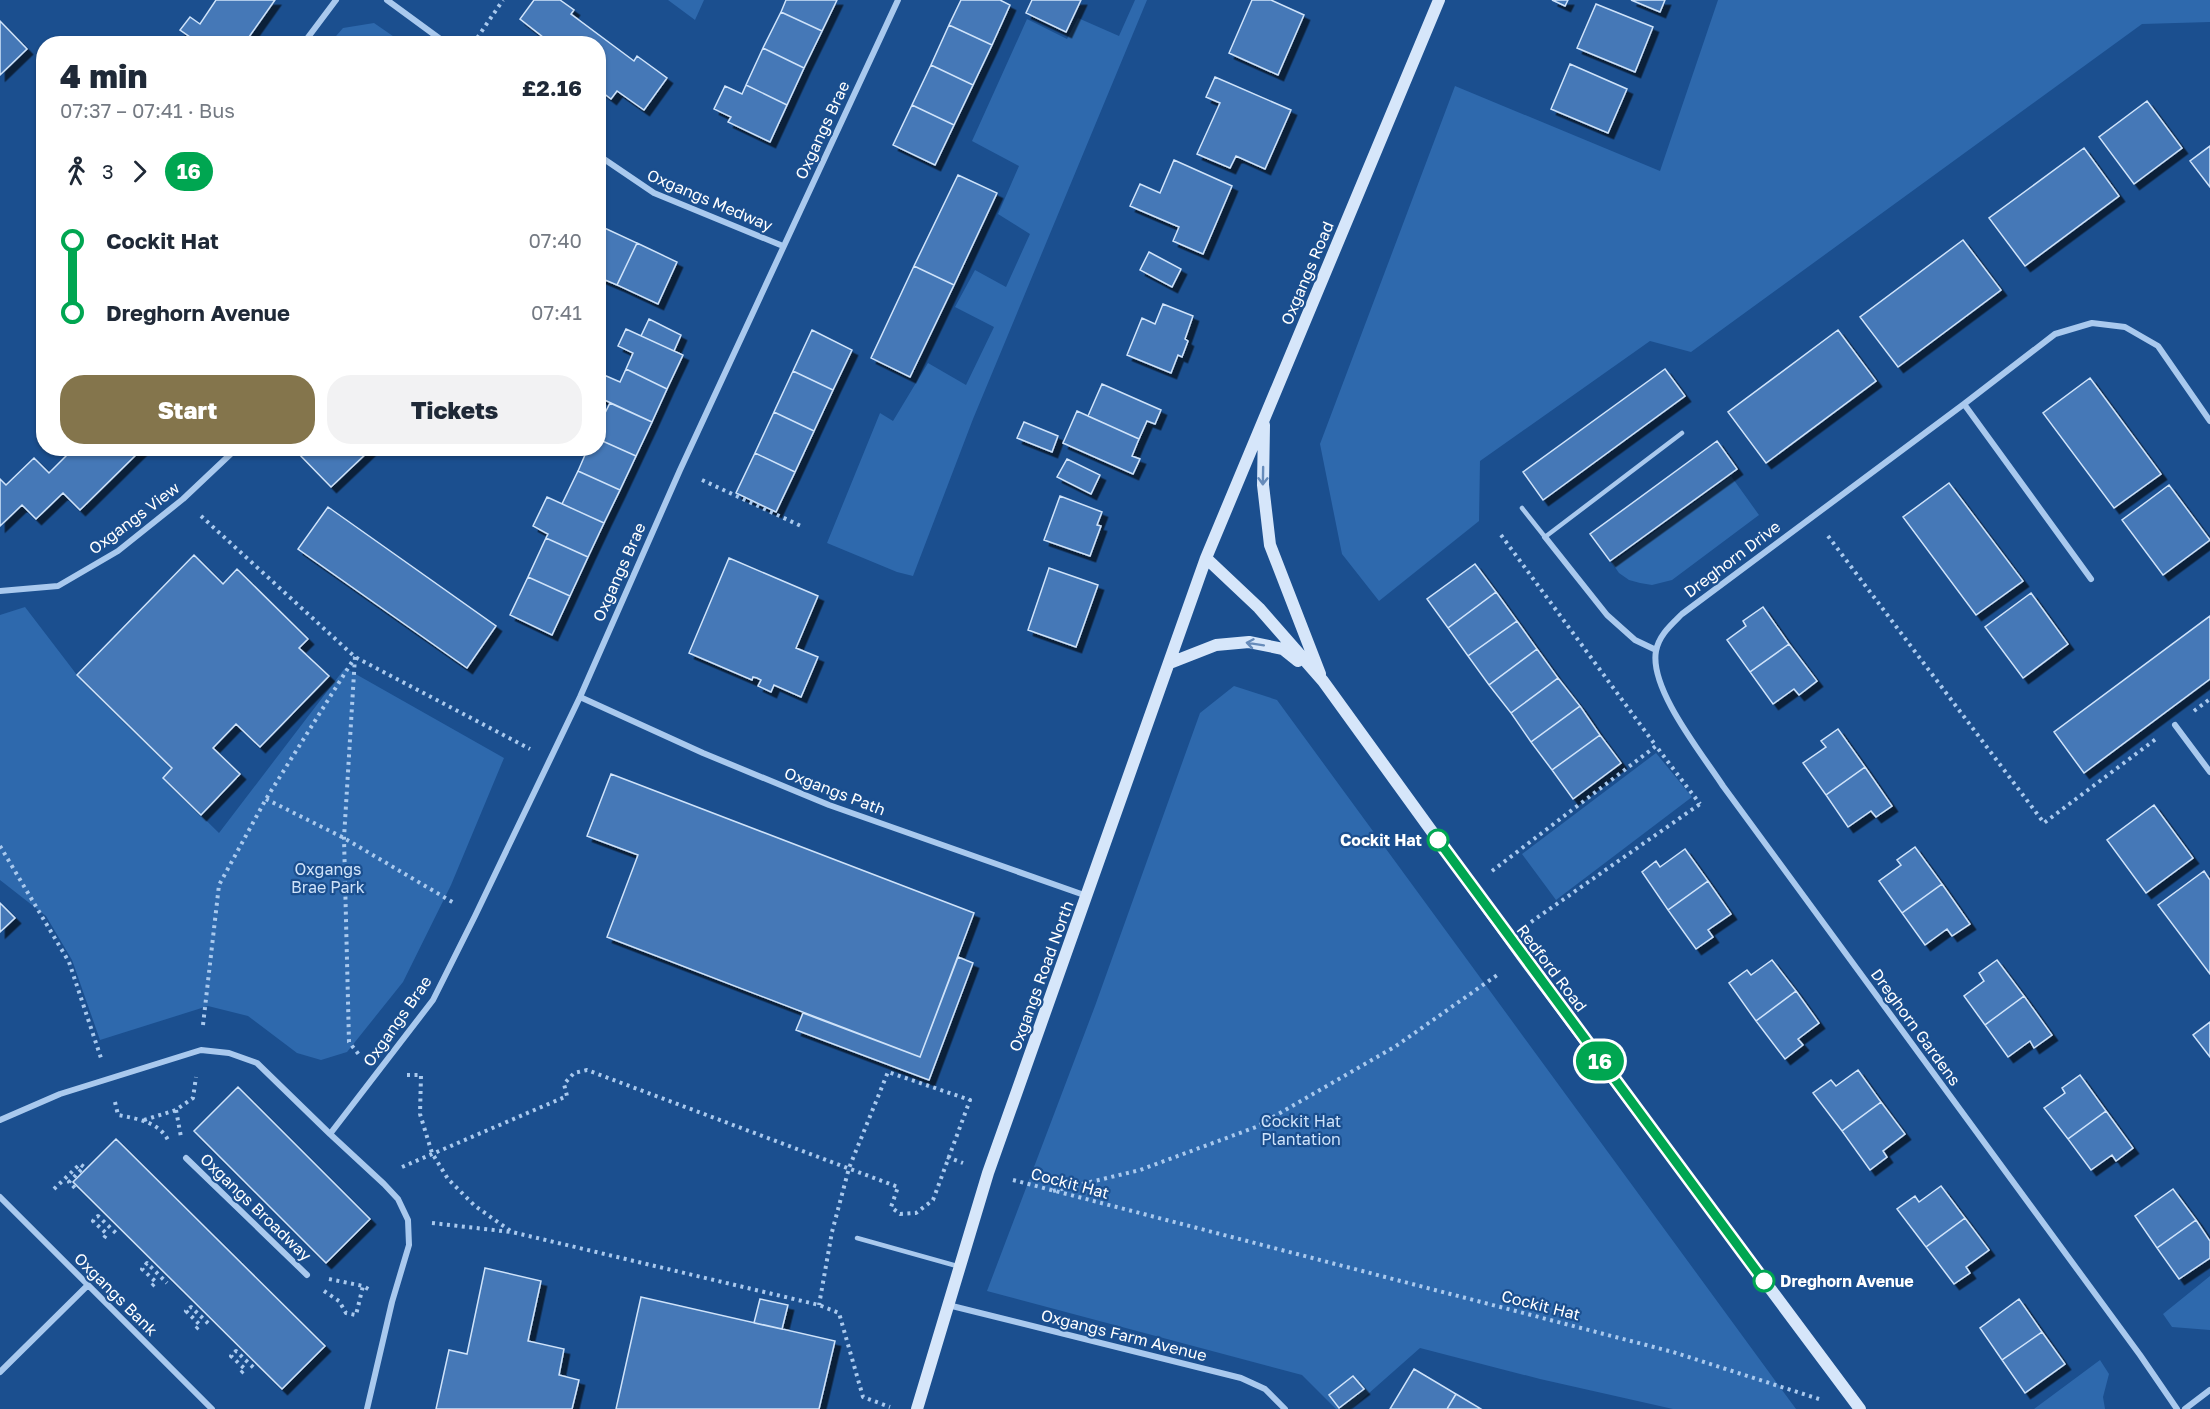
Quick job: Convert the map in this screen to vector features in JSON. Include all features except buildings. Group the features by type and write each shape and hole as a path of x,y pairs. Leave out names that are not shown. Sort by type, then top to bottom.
{"main road":[{"name":"Oxgangs Road","path":"1206,558 1439,0"},
{"path":"1265,417 1263,484 1270,545 1323,681"},
{"name":"Oxgangs Road North","path":"917,1409 988,1173 1206,558"},
{"name":"Redford Road","path":"1206,558 1259,608 1323,681 1522,956 1860,1409"},
{"path":"1170,663 1216,645 1249,642 1283,649 1323,681"}],"street":[{"path":"309,36 336,0"},
{"path":"387,0 436,36"},
{"name":"Oxgangs Brae","path":"330,1134 433,1000 580,697 680,470 898,0"},
{"name":"Oxgangs Medway","path":"606,161 654,193 783,246"},
{"name":"Dreghorn Drive","path":"1656,650 1664,632 1682,614 2055,334 2092,323 2125,327 2158,346 2210,421"},
{"path":"1964,404 2091,579"},
{"name":"Oxgangs View","path":"0,591 58,586 118,551 183,500 229,456"},
{"path":"1545,537 1607,615 1635,640 1656,650"},
{"name":"Dreghorn Gardens","path":"1656,650 1655,669 1670,706 1723,786 2177,1409"},
{"name":"Oxgangs Path","path":"580,697 703,753 829,805 1088,896"},
{"path":"2175,725 2210,772"},
{"path":"0,1120 60,1094 201,1050 229,1053 257,1063 384,1184 398,1199 408,1220 409,1245 392,1302 367,1409"},
{"name":"Oxgangs Broadway","path":"186,1158 307,1275"},
{"name":"Oxgangs Bank","path":"0,1197 212,1409"},
{"path":"0,1372 88,1285"},
{"name":"Oxgangs Farm Avenue","path":"947,1305 1241,1378 1265,1389 1285,1409"},
{"path":"2185,1409 2210,1390"}],"lane":[{"path":"1522,508 1545,537 1682,433"},
{"path":"857,1238 960,1267"}],"path":[{"path":"478,36 503,0"},
{"path":"680,470 801,526"},
{"path":"183,500 355,657 524,747 550,758"},
{"path":"1813,516 2044,823 2210,699"},
{"path":"1501,535 1700,804"},
{"path":"144,1120 176,1110 193,1098 201,1050 219,885 266,799 355,657"},
{"path":"355,657 344,838 349,1042 375,1075 421,1075 420,1114 432,1153 448,1179 475,1206 512,1232"},
{"path":"1472,887 1656,746"},
{"path":"1509,938 1723,786"},
{"path":"266,799 344,838 475,916"},
{"path":"0,846 69,962 118,1114 144,1120 165,1133 177,1157 186,1158"},
{"path":"1052,1191 1140,1170 1256,1127 1396,1047 1522,956"},
{"path":"384,1184 402,1167 567,1096 564,1084 574,1073 587,1070 849,1168 898,1187 891,1207 900,1214 916,1213 933,1200 970,1100 888,1072 849,1168 832,1232 819,1305"},
{"name":"Cockit Hat","path":"947,1157 988,1173 1052,1191 1673,1352 1826,1402"},
{"path":"54,1189 80,1164 84,1167 69,1182 75,1188"},
{"path":"104,1238 107,1234 93,1221 98,1216 118,1235"},
{"path":"408,1220 512,1232 819,1305 839,1313 863,1397 897,1409"},
{"path":"152,1286 156,1282 142,1269 147,1263 167,1283"},
{"path":"363,1286 356,1315 346,1313 339,1301 324,1291 307,1289 307,1275 363,1286 392,1302"},
{"path":"196,1329 200,1325 186,1311 191,1307 211,1326"},
{"path":"241,1373 245,1369 231,1356 236,1351 256,1370"}],"green space":[{"path":"668,0 704,0 695,20"},
{"path":"1135,0 1147,0 973,419 913,576 897,572 827,543 880,413 893,421 928,363 966,385 994,327 955,307 975,270 1006,287 1030,234 998,214 1019,166 972,141 1027,19 1067,39 1078,18 1119,36"},
{"path":"1718,0 2210,0 2210,22 2142,24 1691,352 1650,341 1480,461 1479,521 1379,601 1342,554 1320,444 1455,86 1660,171"},
{"path":"374,23 393,36 336,36 343,28"},
{"path":"1731,476 1759,515 1672,580 1652,585 1629,580 1619,573 1612,563"},
{"name":"Oxgangs Brae Park","path":"25,607 77,675 172,768 163,778 219,833 345,668 504,758 451,885 403,982 347,1052 321,1060 297,1053 248,1016 208,1006 100,1040 72,960 46,916 0,880 0,615"},
{"name":"Cockit Hat Plantation","path":"1234,686 1277,700 1796,1409 1673,1409 1540,1379 1420,1348 1351,1409 1336,1409 1302,1375 987,1291 1095,1006 1200,713"},
{"path":"1656,753 1692,797 1556,900 1522,854"},
{"path":"2210,1276 2210,1330 2172,1327 2163,1314"},
{"path":"2100,1360 2109,1374 2103,1397 2105,1409 2034,1409"}],"bus line":[{"name":"16","path":"1438,840 1764,1281"}],"place":[{"name":"Cockit Hat","path":"1438,840"},
{"name":"Dreghorn Avenue","path":"1764,1281"}]}
